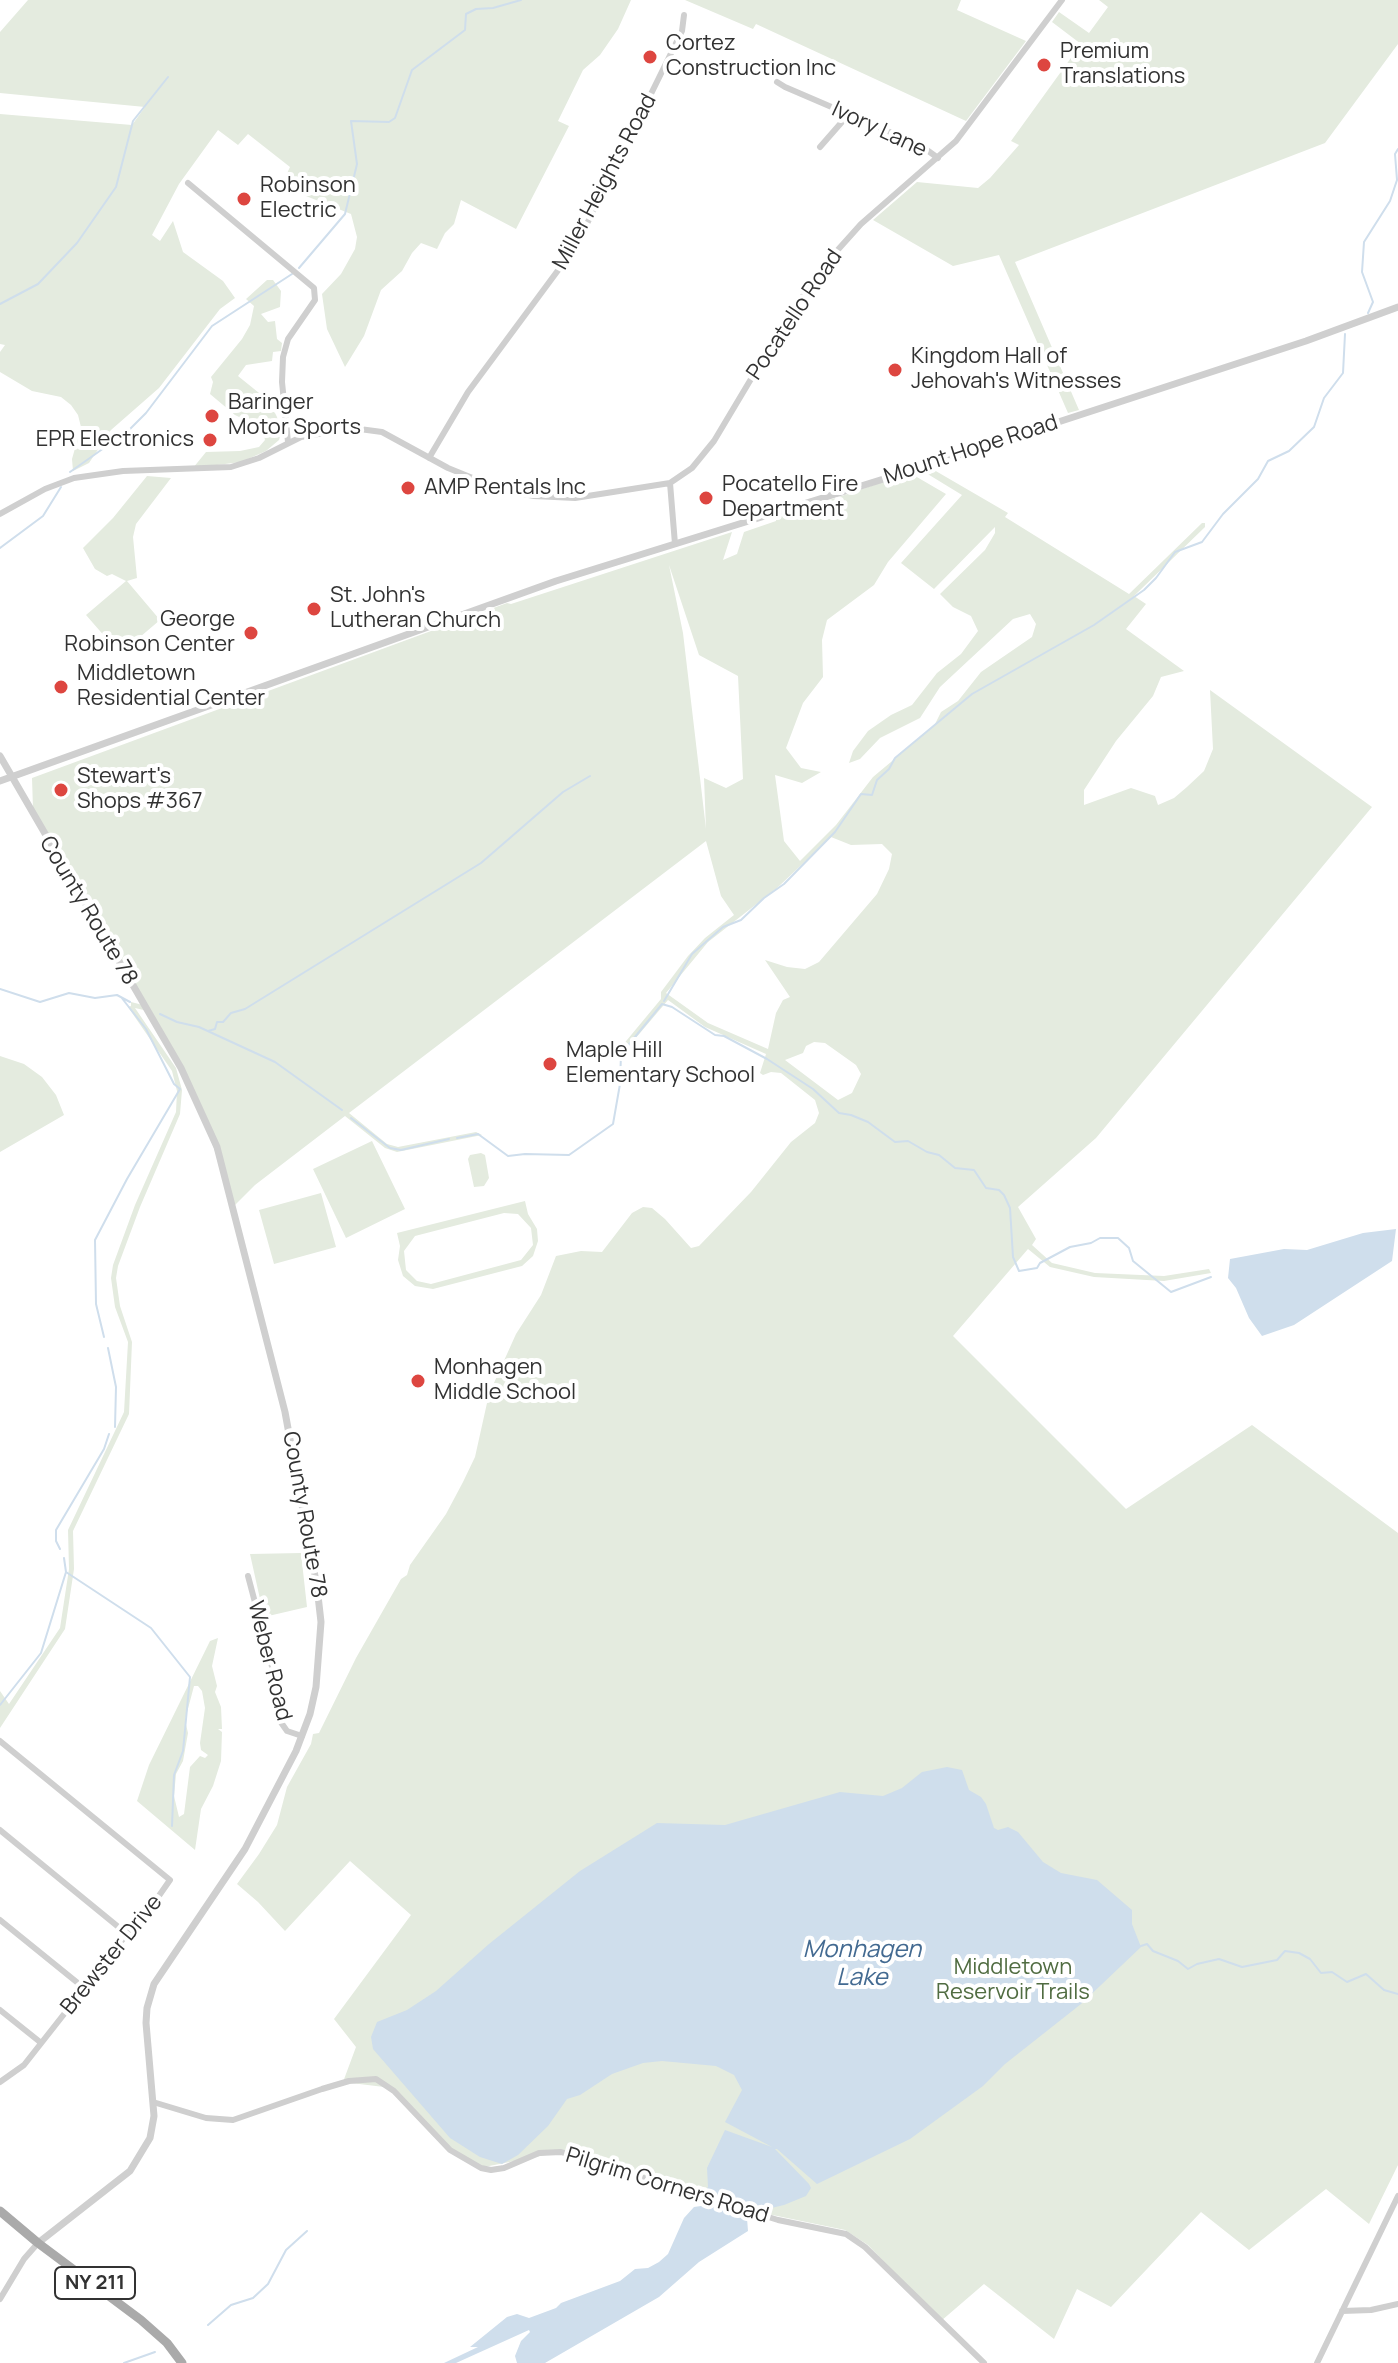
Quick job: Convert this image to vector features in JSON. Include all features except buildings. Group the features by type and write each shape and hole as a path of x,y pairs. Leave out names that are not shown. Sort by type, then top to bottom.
{"main road":[{"name":"NY 211","path":"0,2211 141,2320 167,2343 182,2363"}],"street":[{"name":"Pocatello Road","path":"670,483 692,468 714,441 791,312 835,253 861,224 967,129 1062,0"},
{"name":"Miller Heights Road","path":"429,458 468,392 576,246 682,31 684,15"},
{"name":"Ivory Lane","path":"777,82 920,145 938,158"},
{"path":"820,147 848,115"},
{"path":"188,183 314,288 315,300 288,339 283,357 282,382 288,442"},
{"name":"Mount Hope Road","path":"0,781 556,581 1306,341 1398,307"},
{"path":"0,514 45,489 74,478 123,471 231,467 259,458 288,442 323,431 362,429 391,436 479,481 534,496 575,498 670,483 675,544"},
{"name":"County Route 78","path":"0,756 181,1068 203,1112 224,1170 285,1412 321,1622 321,1655 316,1687 302,1736 271,1803 245,1849 154,1984 146,2023 154,2125 150,2138 130,2171 38,2243"},
{"name":"Weber Road","path":"248,1576 275,1678 280,1721 287,1731 302,1736"},
{"name":"Brewster Drive","path":"0,1741 170,1880 24,2065 0,2082"},
{"path":"0,1830 127,1934"},
{"path":"0,1920 84,1988"},
{"path":"0,2010 40,2042"},
{"name":"Pilgrim Corners Road","path":"153,2102 206,2118 233,2120 349,2081 376,2079 394,2091 450,2150 481,2168 504,2168 539,2153 561,2152 778,2220 846,2234 865,2247 984,2363"},
{"path":"1317,2363 1398,2196"},
{"path":"0,2299 24,2259 38,2243"},
{"path":"1342,2311 1371,2310 1398,2304"}],"green space":[{"path":"28,0 631,0 618,29 600,55 583,70 558,121 569,126 516,229 461,200 454,224 437,249 421,243 402,271 381,290 364,336 345,367 327,329 322,294 341,274 355,249 357,237 351,214 281,186 290,167 248,134 238,145 218,130 179,184 152,235 160,241 173,221 183,252 223,281 235,298 220,309 159,388 111,430 89,463 73,471 72,459 81,427 71,405 61,397 32,391 0,372 0,352 5,345 0,344 0,114 132,125 145,107 0,93 0,32"},
{"path":"685,0 961,0 957,10 1026,41 966,121 756,24 753,29"},
{"path":"1099,0 1398,0 1398,44 1325,143 1015,262 1079,410 1068,413 999,255 953,266 873,220 917,182 978,188 990,178 1019,145 1011,141 1081,44 1052,22 1059,12 1089,33 1108,7"},
{"path":"267,280 273,280 281,291 280,307 261,314 268,322 275,321 277,339 282,343 281,351 273,352 272,361 246,365 238,376 269,401 277,417 281,433 279,440 266,451 241,462 193,468 206,452 240,451 259,447 265,440 262,428 235,415 210,394 211,377 250,325 254,306 246,299"},
{"name":"Middletown Reservoir Trails","path":"934,470 1008,513 1005,517 1129,594 1205,523 1205,527 1134,596 1146,604 1126,629 1184,671 1161,677 1153,696 1116,741 1084,790 1084,805 1131,788 1155,796 1158,805 1174,798 1187,787 1204,771 1213,749 1210,690 1372,807 1096,1138 1018,1207 1036,1239 1032,1245 1052,1263 1095,1273 1164,1276 1209,1269 1211,1273 1164,1281 1094,1277 1050,1267 1028,1249 953,1336 1126,1509 1252,1425 1398,1533 1398,2165 1369,2224 1326,2189 1249,2250 1201,2212 1111,2307 1077,2289 1054,2339 984,2284 941,2321 868,2245 845,2230 758,2212 556,2153 484,2167 455,2151 384,2087 343,2082 356,2047 334,2019 411,1915 350,1861 285,1931 237,1884 277,1825 287,1787 311,1744 313,1734 319,1733 356,1658 401,1579 407,1575 410,1565 446,1514 463,1482 475,1457 489,1394 516,1334 541,1295 556,1256 581,1251 602,1252 632,1213 643,1207 652,1208 665,1219 691,1248 699,1246 751,1192 791,1142 815,1123 819,1113 815,1100 781,1073 760,1073 766,1054 705,1027 668,1000 618,1059 622,1046 661,999 661,992 688,956 734,915 721,896 706,841 349,1113 387,1144 398,1147 476,1132 482,1135 397,1152 385,1148 345,1116 255,1185 234,1206 197,1100 148,1011 135,1008 176,1068 182,1090 180,1114 140,1207 116,1278 120,1306 132,1342 129,1414 73,1531 74,1569 65,1629 0,1728 0,1691 9,1704 60,1628 69,1569 68,1530 124,1412 128,1342 115,1307 111,1278 113,1265 135,1205 176,1112 177,1091 172,1071 128,1007 131,1002 143,1005 33,809 32,778 507,603 732,532 723,560 737,554 744,532 776,521 776,518 910,473 946,494 888,562 874,585 827,620 822,640 823,677 803,703 786,748 801,768 821,772 802,783 775,775 784,841 800,861 836,825 873,777 934,726 941,712 958,701 981,672 1032,637 1036,624 1030,614 1013,619 940,687 920,718 880,738 860,759 849,763 853,751 868,731 912,705 937,673 961,654 978,631 971,616 953,607 940,594 985,550 995,527 934,589 901,563 962,495 926,473","holes":["669,565 699,655 738,676 743,779 726,788 704,778 706,829 683,633","831,837 851,845 882,844 892,854 889,869 877,894 819,962 805,969 765,960 790,997 783,1000 776,1013 768,1049 708,1023 666,993 708,942 777,888","814,1042 825,1043 856,1065 861,1074 852,1093 838,1100 785,1060 803,1053 806,1046"]},
{"path":"147,476 171,478 136,524 133,537 137,578 127,581 160,620 120,654 86,615 126,581 95,569 83,548 113,518"},
{"path":"0,1056 24,1064 42,1077 56,1095 64,1115 0,1152"},
{"path":"372,1141 405,1209 346,1238 313,1169"},
{"path":"470,1155 485,1155 489,1178 484,1186 474,1187 468,1159"},
{"path":"321,1193 336,1247 274,1264 259,1210"},
{"path":"525,1201 537,1229 538,1241 533,1256 522,1266 433,1289 415,1286 403,1276 398,1260 400,1246 397,1233","holes":["504,1213 518,1214 531,1228 533,1245 521,1260 431,1284 417,1281 406,1270 404,1251 415,1236"]},
{"path":"301,1553 307,1607 264,1617 250,1554"},
{"path":"218,1638 212,1666 217,1686 215,1692 221,1707 222,1729 218,1729 222,1732 221,1761 201,1809 195,1850 137,1801 149,1765 210,1641","holes":["194,1686 198,1686 205,1708 201,1750 208,1755 205,1758 200,1756 190,1767 184,1814 179,1817 174,1796 176,1774 183,1761 188,1733 185,1720"]}],"water":[{"path":"1396,1229 1392,1261 1294,1325 1262,1336 1228,1278 1230,1259 1284,1249 1307,1250 1363,1233"},
{"name":"Monhagen Lake","path":"947,1767 962,1770 969,1790 986,1804 994,1828 1008,1827 1018,1832 1043,1862 1061,1873 1097,1880 1132,1910 1132,1924 1141,1947 1081,2004 1005,2064 983,2086 910,2139 817,2184 775,2149 809,2184 811,2188 806,2196 763,2210 712,2192 701,2194 708,2187 707,2168 725,2130 772,2147 725,2122 742,2090 734,2075 716,2066 662,2061 643,2063 612,2074 580,2095 567,2099 548,2126 518,2155 502,2164 480,2157 450,2138 373,2049 371,2037 377,2022 407,2010 436,1991 580,1871 657,1823 725,1825 840,1792 883,1796 902,1788 922,1772"},
{"path":"708,2205 747,2218 748,2231 699,2262 659,2297 545,2363 517,2363 515,2356 529,2330 456,2363 444,2363 478,2347 470,2347 507,2317 517,2314 529,2318 620,2281 635,2269 648,2268 659,2262 668,2254 684,2218 694,2207"}],"waterway":[{"path":"299,268 345,214 357,164 351,121 389,122 395,118 412,70 465,30 466,14 521,0"},
{"path":"0,304 38,284 77,243 116,187 133,121 168,77"},
{"path":"1368,313 1373,302 1362,272 1364,242 1390,201 1397,180 1395,154 1398,149"},
{"path":"70,472 128,431 146,413 212,326 292,274"},
{"path":"664,1001 692,954 723,927 741,920 784,884 835,832 861,794 872,795 877,780 895,758 972,694 1094,625 1144,590 1175,552 1202,542 1223,514 1258,479 1268,461 1289,451 1314,427 1324,398 1343,373 1345,334"},
{"path":"0,548 43,516 61,487"},
{"path":"208,1031 215,1029 217,1022 223,1022 231,1013 245,1009 481,863 563,792 590,776"},
{"path":"0,989 40,1002 69,993 95,998 117,995 130,1002"},
{"path":"104,1337 96,1304 95,1240 180,1089 174,1084 146,1029 121,997"},
{"path":"457,1138 478,1134 508,1156 569,1155 613,1124 620,1084 621,1054 662,1004 672,1007 715,1035 724,1036 767,1059 813,1089 839,1113 868,1122 895,1142 908,1141 939,1155 955,1168 974,1170 986,1188 999,1190 1004,1195 1010,1208 1013,1257 1019,1271 1037,1268 1040,1263 1070,1247 1100,1238 1118,1238 1129,1248 1133,1261 1171,1292 1211,1277"},
{"path":"160,1014 199,1027 275,1062 342,1110"},
{"path":"351,1118 390,1148 401,1150 449,1139"},
{"path":"108,1348 116,1387 115,1427"},
{"path":"60,1549 56,1530 104,1449 109,1434"},
{"path":"0,1705 41,1653 66,1572 64,1558"},
{"path":"66,1572 151,1628 190,1677 183,1751 174,1775 172,1826"},
{"path":"1141,1946 1147,1944 1153,1951 1178,1961 1188,1969 1219,1959 1242,1967 1277,1960 1285,1951 1299,1953 1310,1959 1321,1973 1332,1972 1347,1982 1366,1974 1384,1990 1398,1994"},
{"path":"208,2325 231,2305 253,2298 268,2284 286,2250 307,2231"},
{"path":"124,2363 155,2352"}],"place":[{"name":"Cortez Construction Inc","path":"650,57"},
{"name":"Premium Translations","path":"1044,65"},
{"name":"Robinson Electric","path":"244,199"},
{"name":"Kingdom Hall of Jehovah's Witnesses","path":"895,370"},
{"name":"Baringer Motor Sports","path":"212,416"},
{"name":"EPR Electronics","path":"210,440"},
{"name":"AMP Rentals Inc","path":"408,488"},
{"name":"Pocatello Fire Department","path":"706,498"},
{"name":"St. John's Lutheran Church","path":"314,609"},
{"name":"George Robinson Center","path":"251,633"},
{"name":"Middletown Residential Center","path":"61,687"},
{"name":"Stewart's Shops #367","path":"61,790"},
{"name":"Maple Hill Elementary School","path":"550,1064"},
{"name":"Monhagen Middle School","path":"418,1381"}]}
